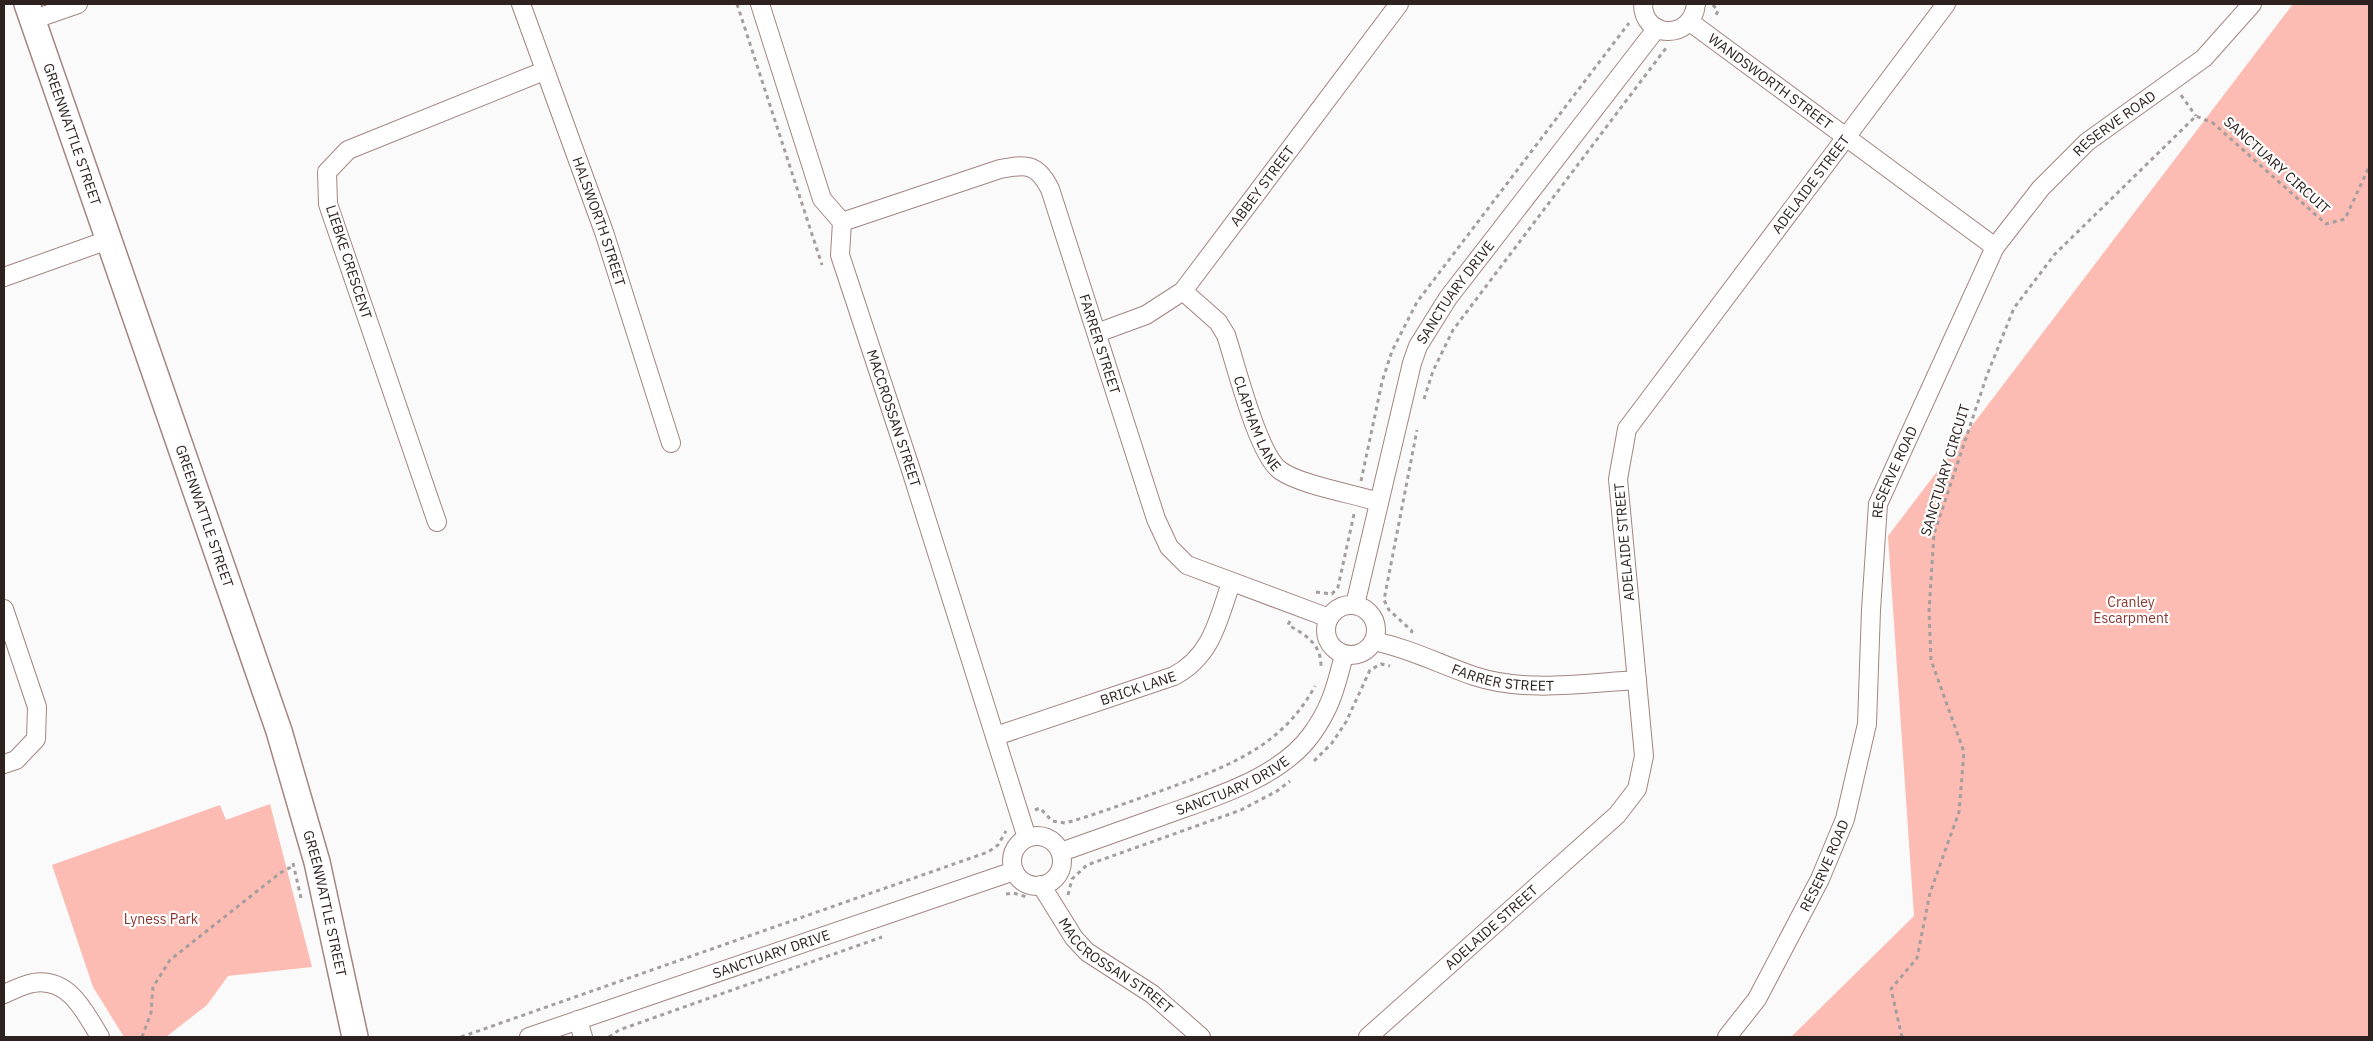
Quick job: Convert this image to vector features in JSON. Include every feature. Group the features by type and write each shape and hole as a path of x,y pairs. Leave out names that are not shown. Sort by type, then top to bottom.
{"main road":[{"name":"GREENWATTLE STREET","path":"30,12 279,732 318,862 356,1037"}],"street":[{"path":"30,12 78,4"},
{"name":"HALSWORTH STREET","path":"521,4 604,232 671,443"},
{"path":"760,4 822,199 842,222"},
{"name":"ABBEY STREET","path":"1097,334 1146,315 1183,291 1400,4"},
{"path":"1643,4 1649,23 1657,28 1677,31 1697,27 1696,4"},
{"name":"ADELAIDE STREET","path":"1368,1037 1617,815 1637,789 1644,756 1618,479 1627,429 1845,136 1946,4"},
{"name":"RESERVE ROAD","path":"1727,1037 1757,999 1820,879 1844,819 1867,724 1870,610 1878,504 1995,247 2042,188 2087,142 2204,58 2252,4"},
{"name":"WANDSWORTH STREET","path":"1697,27 1995,247"},
{"name":"SANCTUARY DRIVE","path":"1355,605 1410,371 1418,346 1448,298 1657,28"},
{"name":"LIEBKE CRESCENT","path":"437,522 328,204 327,172 348,150 544,71"},
{"name":"FARRER STREET","path":"842,222 1000,169 1020,165 1033,167 1043,175 1050,189 1162,536 1177,557 1187,565 1329,618"},
{"name":"MACCROSSAN STREET","path":"842,222 840,255 996,736 1027,838"},
{"path":"4,277 108,240"},
{"name":"CLAPHAM LANE","path":"1183,291 1218,322 1226,335 1260,438 1267,456 1273,465 1292,477 1379,502"},
{"name":"BRICK LANE","path":"996,736 1174,676 1187,669 1208,646 1231,583"},
{"path":"1355,605 1364,608 1374,621 1376,632 1374,641 1363,652 1355,655 1344,655 1330,645 1326,636 1329,618 1339,608 1355,605"},
{"path":"4,609 37,707 36,738 16,760 4,764"},
{"name":"FARRER STREET","path":"1374,641 1406,648 1476,677 1536,687 1637,680"},
{"name":"SANCTUARY DRIVE","path":"1061,852 1218,796 1255,779 1282,762 1311,736 1333,700 1344,655"},
{"path":"1039,836 1048,838 1056,844 1061,852 1062,867 1058,875 1052,881 1041,886 1024,882 1014,870 1014,851 1027,838 1039,836"},
{"name":"SANCTUARY DRIVE","path":"529,1037 1014,870"},
{"name":"MACCROSSAN STREET","path":"1041,886 1074,938 1088,952 1152,994 1201,1037"},
{"path":"4,994 34,983 60,986 78,1001 100,1037"},
{"path":"578,1020 583,1037"}],"path":[{"path":"1697,27 1718,12 1713,4"},
{"path":"1319,676 1321,656 1317,647 1303,633 1288,625 1302,590 1327,594 1336,592 1338,587 1382,382 1392,351 1417,302 1631,17"},
{"path":"1421,409 1436,364 1458,322 1667,48 1675,44"},
{"name":"SANCTUARY CIRCUIT","path":"2172,82 2196,116 2213,123 2326,224 2345,219 2369,167"},
{"name":"SANCTUARY CIRCUIT","path":"1902,1037 1890,989 1917,958 1930,893 1959,812 1964,752 1931,660 1929,611 1934,534 1984,384 2014,308 2055,254 2196,116"},
{"path":"1311,764 1332,743 1346,722 1370,670 1381,664 1398,667 1412,631 1389,610 1384,600 1384,589 1417,427"},
{"path":"461,1037 988,852 1003,839 1008,824 1006,818 1040,808 1052,820 1065,823 1220,770 1263,747 1304,704 1316,685"},
{"path":"1003,895 1023,895 1037,908 1070,895 1072,879 1087,865 1241,810 1277,791 1292,779"},
{"path":"142,1037 152,1012 153,987 170,960 280,873 293,866"},
{"path":"609,1037 619,1030 887,935"}],"green space":[{"name":"Cranley Escarpment","path":"2293,4 2369,4 2369,1037 1791,1037 1914,916 1888,536"},
{"name":"Lyness Park","path":"270,804 312,967 228,976 207,1005 166,1037 124,1037 93,987 52,865 220,805 226,820"}]}
